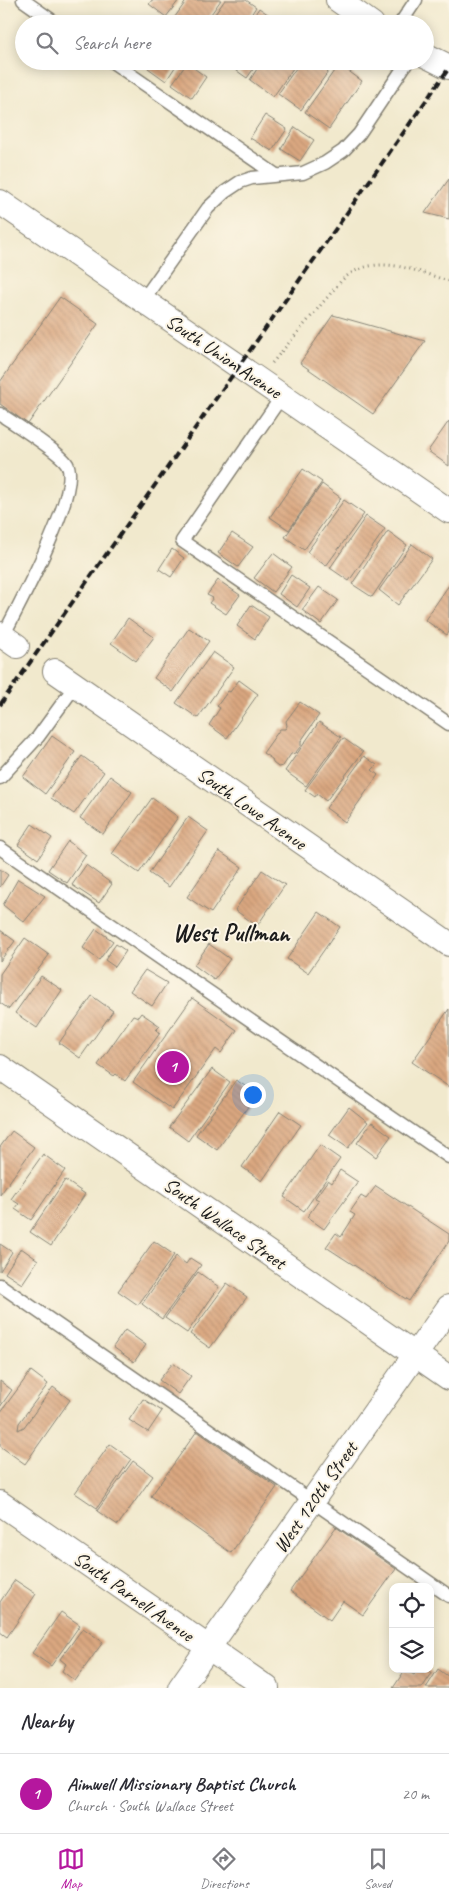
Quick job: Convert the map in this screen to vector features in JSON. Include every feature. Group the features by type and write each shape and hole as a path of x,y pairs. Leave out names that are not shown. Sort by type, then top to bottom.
{"street":[{"path":"338,0 359,15"},
{"path":"434,60 449,67"},
{"name":"South Union Avenue","path":"0,202 449,511"},
{"name":"South Lowe Avenue","path":"55,671 449,944"},
{"name":"South Wallace Street","path":"0,1067 449,1378"},
{"name":"West 120th Street","path":"180,1688 449,1307"},
{"name":"South Parnell Avenue","path":"0,1503 267,1688"}],"lane":[{"path":"23,0 44,15"},
{"path":"406,15 416,0"},
{"path":"124,70 276,175"},
{"path":"143,300 203,215 225,192 240,182 252,178 303,173 325,164 344,151 359,134 402,70"},
{"path":"282,396 182,541 449,724"},
{"path":"0,414 56,453 67,463 70,474 68,493 56,525 7,639"},
{"path":"0,778 38,737 75,686"},
{"path":"0,848 449,1157"},
{"path":"0,1285 449,1596"}],"path":[{"path":"258,380 341,281 350,273 363,266 400,266 449,281"}],"building":[{"path":"152,0 179,0 168,15 163,15 149,4"},
{"path":"187,0 221,0 210,15 176,15"},
{"path":"225,0 246,0 256,7 251,15 214,15"},
{"path":"259,8 269,15 255,15"},
{"path":"151,70 173,70 166,81"},
{"path":"182,70 196,70 206,77 192,98 172,84"},
{"path":"236,70 253,70 247,78"},
{"path":"256,70 292,70 273,97 250,80"},
{"path":"295,70 329,70 301,110 278,94"},
{"path":"335,70 347,70 362,81 329,129 305,112"},
{"path":"265,115 287,129 272,151 250,138"},
{"path":"295,127 314,140 300,161 281,149"},
{"path":"449,179 449,219 425,213"},
{"path":"60,297 98,324 28,424 0,404 0,382"},
{"path":"333,315 425,341 373,414 300,363"},
{"path":"449,421 449,466 428,451"},
{"path":"303,469 322,482 289,530 270,517"},
{"path":"322,484 341,498 304,550 285,537"},
{"path":"344,500 364,514 326,566 307,552"},
{"path":"366,516 385,529 349,581 330,568"},
{"path":"388,531 407,545 372,597 352,584"},
{"path":"232,533 253,547 238,567 218,553"},
{"path":"412,544 432,559 398,605 379,590"},
{"path":"172,549 184,558 171,577 159,569"},
{"path":"273,553 292,567 273,592 254,578"},
{"path":"291,575 310,588 297,607 279,594"},
{"path":"218,580 240,595 226,614 209,603 213,598 207,595"},
{"path":"449,585 449,632 447,635 425,620"},
{"path":"319,587 338,600 321,624 302,610"},
{"path":"251,605 269,617 255,639 237,626"},
{"path":"128,618 154,637 136,661 111,643"},
{"path":"189,628 209,641 173,692 154,678"},
{"path":"213,652 234,667 198,718 176,703"},
{"path":"239,680 258,694 227,738 209,725 220,708 217,706"},
{"path":"300,702 319,715 301,741 301,746 295,753 291,754 283,766 278,767 273,763 272,759 263,753 280,729 285,729 287,726 286,721"},
{"path":"319,722 341,737 306,786 285,771"},
{"path":"52,736 75,752 45,794 23,777"},
{"path":"343,738 363,752 326,801 317,794 315,797 305,790"},
{"path":"82,756 104,772 74,814 51,798"},
{"path":"364,756 377,765 372,770 378,775 345,822 326,808"},
{"path":"110,776 132,792 103,834 80,818"},
{"path":"152,798 178,817 139,873 112,854"},
{"path":"188,817 208,831 169,887 149,873"},
{"path":"32,824 52,838 38,859 18,845"},
{"path":"68,841 86,855 67,883 48,870"},
{"path":"219,851 242,867 211,913 187,897"},
{"path":"86,865 112,884 99,903 72,885"},
{"path":"0,869 8,875 0,887"},
{"path":"262,870 285,885 257,926 235,910"},
{"path":"18,879 45,896 24,922 3,905"},
{"path":"319,912 340,927 308,973 287,959"},
{"path":"96,929 113,941 99,960 83,948"},
{"path":"0,930 15,941 0,961"},
{"path":"25,938 49,955 9,1009 0,1003 0,974"},
{"path":"116,944 126,951 115,967 105,960"},
{"path":"209,944 230,959 214,980 194,965"},
{"path":"145,970 167,983 152,1006 130,991"},
{"path":"41,976 62,990 37,1028 15,1013"},
{"path":"92,996 113,1011 80,1058 59,1043"},
{"path":"192,998 237,1030 221,1053 216,1049 172,1110 133,1082"},
{"path":"449,1009 449,1087 412,1062"},
{"path":"141,1013 160,1026 156,1030 160,1033 125,1081 98,1065 133,1015 138,1017"},
{"path":"212,1069 230,1082 188,1141 169,1127"},
{"path":"236,1080 257,1094 217,1150 196,1135"},
{"path":"349,1107 368,1122 348,1148 329,1135"},
{"path":"280,1111 301,1125 262,1181 242,1167"},
{"path":"372,1122 391,1136 376,1157 357,1143"},
{"path":"12,1131 34,1147 0,1195 0,1147"},
{"path":"320,1145 340,1159 304,1211 284,1197"},
{"path":"43,1154 65,1170 31,1220 15,1209 19,1204 11,1199"},
{"path":"340,1170 358,1182 324,1229 307,1217 319,1200 315,1198 328,1180 332,1183"},
{"path":"65,1180 85,1194 51,1246 30,1232"},
{"path":"376,1186 449,1234 449,1241 409,1301 326,1247 336,1233 341,1237 355,1215 350,1212 361,1196 366,1199"},
{"path":"154,1241 174,1255 138,1305 118,1291"},
{"path":"0,1244 12,1252 0,1271"},
{"path":"21,1248 38,1260 22,1284 5,1273"},
{"path":"176,1256 186,1264 190,1258 201,1265 162,1319 142,1304"},
{"path":"198,1272 219,1287 187,1333 165,1318"},
{"path":"227,1283 247,1297 210,1348 190,1334"},
{"path":"125,1330 146,1345 134,1362 113,1347"},
{"path":"173,1363 191,1376 178,1394 159,1380"},
{"path":"31,1371 48,1384 19,1423 18,1430 24,1427 53,1387 70,1400 25,1464 0,1446 0,1413"},
{"path":"0,1381 12,1390 0,1407"},
{"path":"143,1399 162,1411 148,1432 129,1420"},
{"path":"197,1431 277,1487 231,1553 151,1496"},
{"path":"110,1444 131,1459 97,1508 75,1493"},
{"path":"133,1461 153,1476 118,1525 97,1511"},
{"path":"336,1527 396,1569 363,1615 343,1601 330,1620 290,1591"},
{"path":"15,1580 36,1594 7,1637 0,1632 0,1602"},
{"path":"61,1612 80,1625 51,1666 32,1653"},
{"path":"83,1628 103,1642 75,1681 62,1671 66,1664 60,1659"},
{"path":"438,1669 449,1677 449,1688 426,1688"},
{"path":"403,1673 414,1675 415,1673 432,1673 422,1688 393,1688"}],"railway":[{"path":"0,705 449,68"}],"place":[{"name":"Aimwell Missionary Baptist Church","path":"173,1067"}],"district":[{"name":"West Pullman","path":"231,932"}]}
